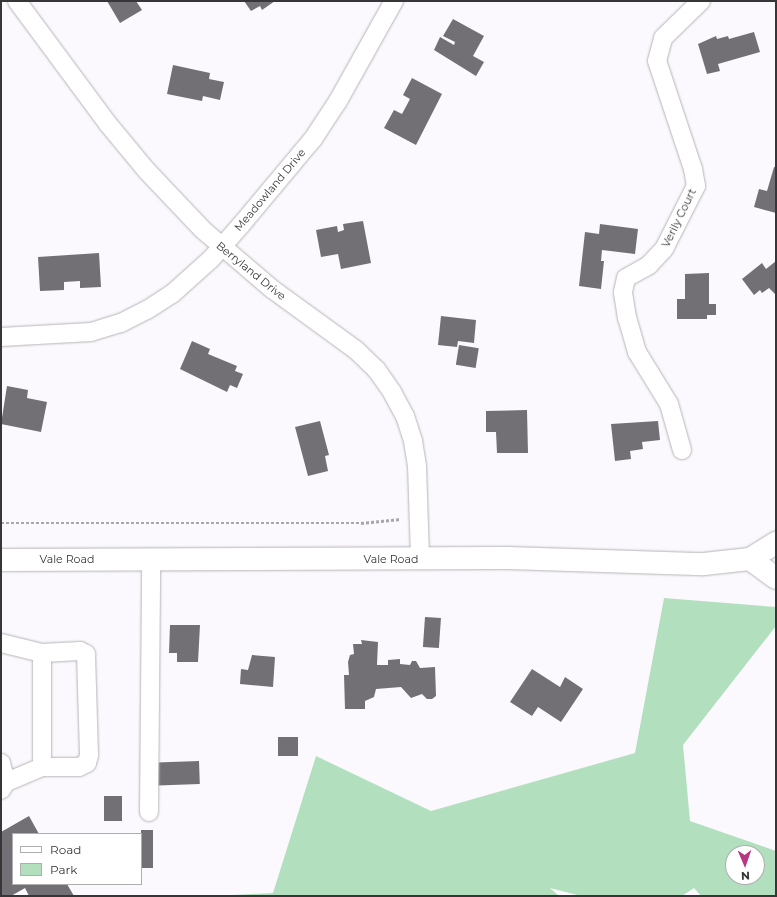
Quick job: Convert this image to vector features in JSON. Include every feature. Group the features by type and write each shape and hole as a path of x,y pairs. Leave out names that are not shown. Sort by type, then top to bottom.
{"main road":[{"name":"Vale Road","path":"1,560 508,558 704,564 750,559 776,543"},
{"path":"750,559 776,578"}],"street":[{"name":"Berryland Drive","path":"17,1 147,171 221,247 272,289 356,350 380,375 405,416 413,441 420,518 420,558"},
{"name":"Meadowland Drive","path":"1,337 78,334 121,323 147,310 172,294 221,247 312,139 338,101 394,1"},
{"name":"Verily Court","path":"682,450 669,404 637,352 627,318 623,292 626,278 649,265 664,250 696,186 693,169 657,61 663,38 701,1"},
{"path":"149,812 151,559"},
{"path":"1,643 42,652 80,652 86,654 90,755 87,763 79,767 42,767 3,786 1,763"},
{"path":"42,652 42,767"}],"path":[{"path":"1,523 361,523 420,518"}],"green space":[{"path":"664,598 776,607 776,626 683,745 690,821 759,845 725,845 725,885 765,885 765,847 776,851 776,896 701,896 694,888 682,896 581,896 550,888 559,896 213,896 273,893 316,756 431,811 635,753"}],"building":[{"path":"107,1 136,1 142,10 120,23"},
{"path":"244,1 275,1 262,10 260,6 251,11"},
{"path":"453,19 484,36 473,56 484,62 476,76 434,50 440,37 454,45 455,42 443,36"},
{"path":"754,32 760,52 718,64 720,71 707,74 698,44 716,36 717,39 728,36 729,39"},
{"path":"173,65 210,73 209,79 224,82 220,100 203,96 202,101 167,94"},
{"path":"412,78 442,94 416,145 384,128 394,110 402,114 410,99 403,95"},
{"path":"774,167 776,167 776,213 754,207 759,189 767,191"},
{"path":"363,221 371,263 341,269 338,254 321,257 316,230 337,226 338,232 344,230 343,224"},
{"path":"600,224 638,229 635,254 602,250 601,261 604,261 601,289 579,286 585,232 599,234"},
{"path":"99,253 101,287 80,288 80,281 64,282 64,290 40,291 38,257"},
{"path":"776,261 776,295 769,288 762,293 760,290 754,295 742,279 762,263 766,269"},
{"path":"709,273 709,304 716,304 716,315 707,315 707,319 677,319 677,299 685,299 685,274"},
{"path":"441,316 476,320 474,343 458,341 457,347 438,345"},
{"path":"192,341 210,349 208,354 237,366 235,371 243,374 237,388 230,385 227,392 180,369"},
{"path":"459,345 479,348 476,368 456,365"},
{"path":"7,386 28,390 27,398 47,402 41,432 1,424"},
{"path":"527,410 528,453 497,453 496,432 486,432 486,411"},
{"path":"320,421 329,455 325,456 328,471 308,476 295,427"},
{"path":"658,421 660,440 642,442 643,449 630,451 631,459 615,461 611,424"},
{"path":"425,617 441,618 439,648 423,647"},
{"path":"170,625 200,625 198,662 177,662 177,653 169,653"},
{"path":"361,640 378,642 377,665 388,665 388,660 400,659 400,664 410,665 412,661 416,661 420,668 435,667 436,696 432,699 427,699 422,694 411,698 401,687 376,689 374,697 365,701 365,709 345,709 344,675 349,675 348,662 350,655 354,654 353,644 362,644"},
{"path":"252,655 275,657 273,687 240,684 241,669 248,670"},
{"path":"532,669 560,687 565,677 583,689 561,722 538,707 532,716 510,702"},
{"path":"278,737 298,737 298,756 278,756"},
{"path":"199,761 200,784 158,785 157,762"},
{"path":"104,796 122,796 122,821 104,821"},
{"path":"29,816 38,833 12,833 12,885 68,885 74,896 29,896 25,888 11,896 1,896 1,832"},
{"path":"141,830 153,830 153,868 142,868"}]}
